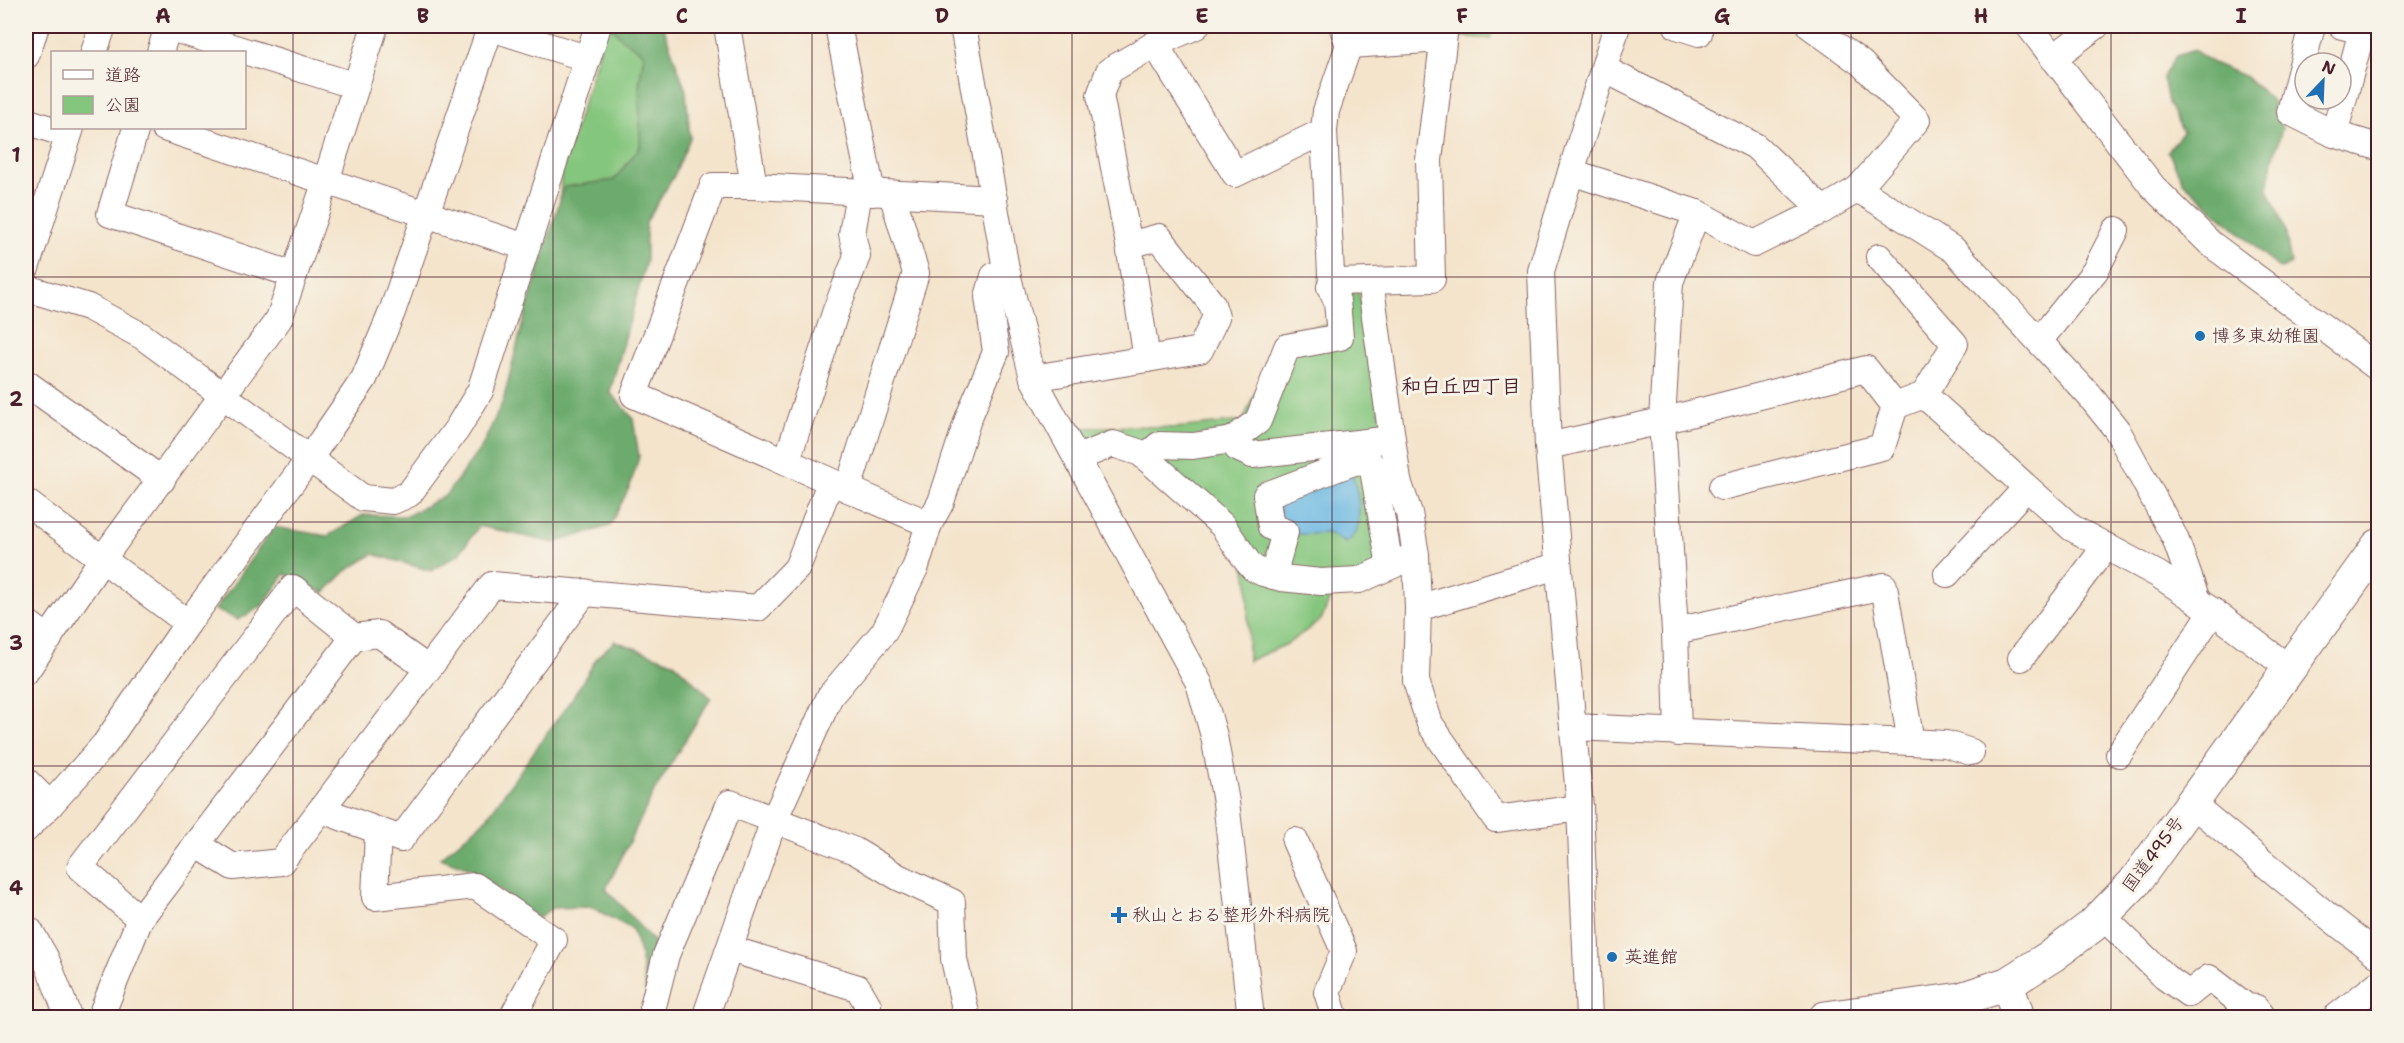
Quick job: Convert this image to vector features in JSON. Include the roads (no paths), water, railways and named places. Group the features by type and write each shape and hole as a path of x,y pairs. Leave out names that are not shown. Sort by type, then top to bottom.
{"highway":[{"name":"国道495号","path":"1826,1017 1961,999 2007,984 2053,955 2102,916 2134,883 2379,546"}],"main road":[{"path":"2007,984 2019,1017"}],"street":[{"path":"26,56 36,26"},
{"path":"94,51 103,26"},
{"path":"26,671 103,558 279,319 375,26"},
{"path":"26,829 51,805 105,744 188,622 309,459 364,379 392,312 489,26 586,58"},
{"path":"26,288 88,307 142,336 363,498 393,501 409,494 458,429 480,391 598,26"},
{"path":"727,26 754,186"},
{"path":"196,844 233,867 281,862 492,585 758,608 797,568 839,486 916,273 874,193 838,26"},
{"path":"963,26 1006,269 1033,378 1199,683 1214,736 1226,802 1251,1015"},
{"path":"1147,359 1129,245 1100,95 1109,72 1155,44 1196,26"},
{"path":"1589,1017 1575,727 1557,566 1548,446 1541,271 1617,26"},
{"path":"1571,172 1697,213 1754,244 1823,210 1858,189 1917,120 1861,63 1810,26"},
{"path":"2029,26 2153,187 2211,244 2379,368"},
{"path":"2053,58 2096,26"},
{"path":"2312,26 2290,112 2334,134 2379,147"},
{"path":"160,51 168,27 244,51"},
{"path":"2334,134 2361,28"},
{"path":"1444,32 1429,160 1432,279 1338,282 1331,274 1324,131 1326,111 1346,35 1444,32"},
{"path":"1155,44 1235,174 1324,131"},
{"path":"246,51 356,86"},
{"path":"1604,69 1755,146 1823,210"},
{"path":"26,121 51,127"},
{"path":"136,129 110,214 294,275"},
{"path":"168,129 526,247"},
{"path":"26,268 69,131"},
{"path":"929,524 634,395 713,186 754,186 994,199"},
{"path":"1858,189 1954,249 2117,430 2175,538 2205,606"},
{"path":"787,460 856,256 852,234 874,193"},
{"path":"1678,733 1675,631 1662,421 1670,282 1697,213"},
{"path":"2039,341 2095,272 2116,230"},
{"path":"1033,378 1200,350 1216,318 1212,304 1159,237 1129,245"},
{"path":"1879,257 1955,344 1924,395 1895,406"},
{"path":"705,1017 774,820 830,696 884,632 916,566 929,524 941,502 968,419 996,352 988,297 994,276 1006,269"},
{"path":"1145,457 1159,445 1193,446 1232,440 1258,421 1287,347 1340,337 1337,301 1330,287 1334,277"},
{"path":"1370,281 1377,447 1373,470 1390,566"},
{"path":"1548,446 1662,421 1866,369 1895,406"},
{"path":"26,383 162,480"},
{"path":"1924,395 2072,528 2159,575 2289,668"},
{"path":"1722,487 1882,447 1895,406"},
{"path":"1232,440 1237,448 1252,455 1377,447"},
{"path":"1077,458 1113,444 1141,453 1222,525 1253,568 1273,576 1321,582 1359,580 1416,555"},
{"path":"1377,447 1398,481 1409,513 1416,555 1418,608 1416,681 1431,724 1496,819 1580,808"},
{"path":"1273,576 1285,532 1270,527 1266,495 1351,463 1377,447"},
{"path":"1947,574 2026,488"},
{"path":"26,502 188,622"},
{"path":"2021,658 2106,546"},
{"path":"1418,608 1557,566"},
{"path":"1675,631 1884,586 1911,742"},
{"path":"140,919 80,867 293,588 354,637 379,634 427,668"},
{"path":"322,810 401,839 585,592"},
{"path":"2119,754 2205,606"},
{"path":"26,622 49,639"},
{"path":"100,1017 140,919 354,637"},
{"path":"1575,727 1946,744 1971,752"},
{"path":"26,781 51,805"},
{"path":"653,1006 666,955 730,802 855,851 898,877 952,902 954,958 967,1017"},
{"path":"2191,803 2377,951"},
{"path":"378,831 375,897 475,886 554,940 514,1014"},
{"path":"1295,841 1344,951 1327,992 1335,1017"},
{"path":"2102,916 2166,977 2189,994 2209,978 2247,1007 2256,1008 2264,1017"},
{"path":"26,929 30,931 46,958 69,1017"},
{"path":"730,949 858,988 867,1005 864,1017"},
{"path":"2335,1017 2379,984"}],"water":[{"path":"1350,471 1357,492 1359,517 1356,532 1346,543 1328,533 1282,535 1278,487"}],"place":[{"name":"博多東幼稚園","path":"2200,336"},
{"name":"秋山とおる整形外科病院","path":"1119,915"},
{"name":"英進館","path":"1612,957"}],"district":[{"name":"和白丘四丁目","path":"1461,386"}]}
